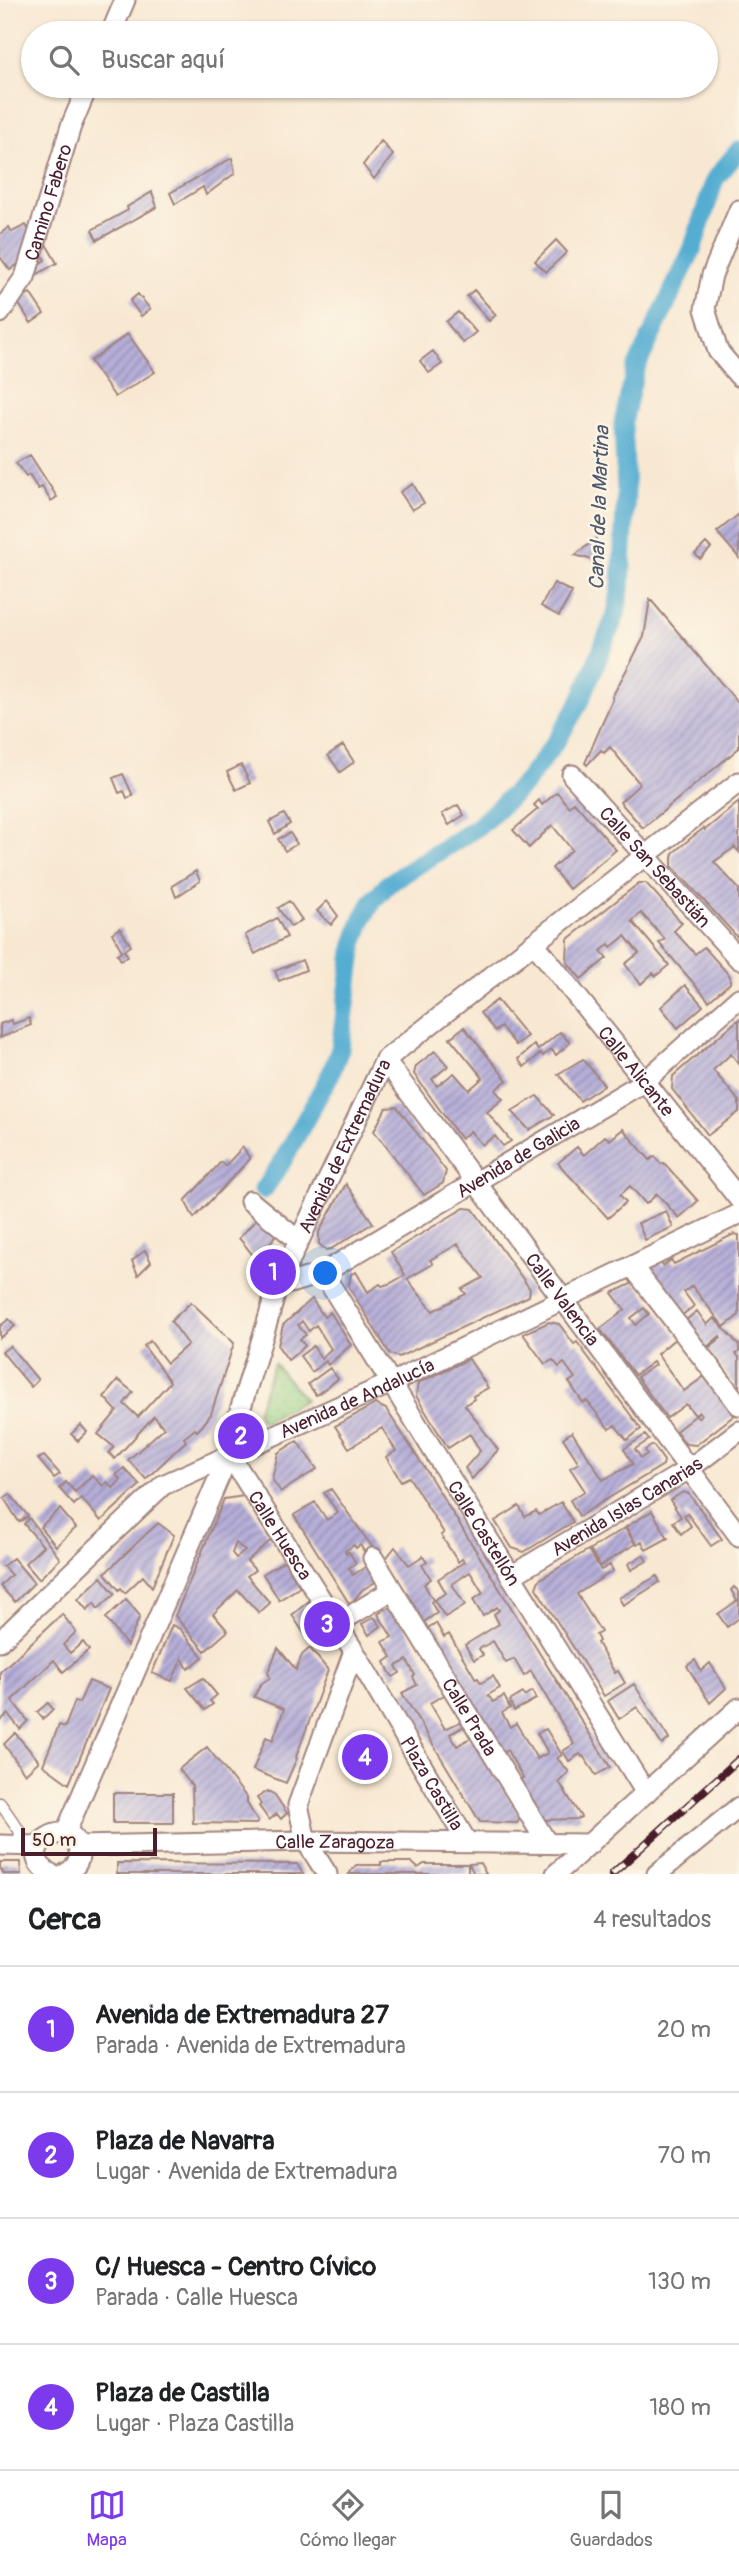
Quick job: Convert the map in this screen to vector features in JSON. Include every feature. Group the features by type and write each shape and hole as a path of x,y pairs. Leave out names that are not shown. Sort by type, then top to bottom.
{"street":[{"path":"116,21 125,0"},
{"name":"Camino Fabero","path":"0,313 25,277 71,126 83,98"},
{"path":"739,210 712,275 705,309 718,351 739,376"},
{"name":"Calle San Sebastián","path":"572,775 739,959"},
{"name":"Avenida de Extremadura","path":"229,1454 238,1410 277,1287 385,1060 739,782"},
{"name":"Calle Alicante","path":"534,943 739,1199"},
{"name":"Avenida de Galicia","path":"277,1287 323,1273 645,1081 739,998"},
{"name":"Calle Valencia","path":"385,1060 739,1536"},
{"path":"250,1201 299,1241"},
{"name":"Avenida de Andalucía","path":"229,1454 391,1383 739,1214"},
{"path":"632,1266 739,1405"},
{"name":"Calle Castellón","path":"323,1273 646,1793"},
{"name":"Avenida Islas Canarias","path":"511,1576 689,1469 739,1431"},
{"path":"0,1641 163,1485 229,1454"},
{"path":"72,1840 229,1454"},
{"name":"Calle Huesca","path":"229,1454 354,1651"},
{"name":"Calle Prada","path":"373,1558 547,1843"},
{"path":"337,1624 393,1590"},
{"path":"327,1874 306,1840 298,1805 354,1651"},
{"name":"Plaza Castilla","path":"354,1651 467,1842"},
{"path":"556,1874 739,1708"},
{"path":"657,1874 739,1807"},
{"path":"0,1845 30,1845 57,1833 72,1840 80,1857 75,1868 65,1874"},
{"name":"Calle Zaragoza","path":"72,1840 590,1844"},
{"path":"30,1845 37,1861 49,1874"}],"lane":[{"path":"0,1803 30,1845"}],"green space":[{"path":"274,1363 305,1400 264,1421 260,1419 257,1411"}],"building":[{"path":"381,141 393,155 374,179 363,165"},
{"path":"232,158 235,173 206,195 203,187 175,204 170,193"},
{"path":"152,192 157,207 97,240 92,230 128,210 127,207"},
{"path":"26,225 33,238 26,258 10,270 0,257 0,234 9,227 12,232"},
{"path":"43,239 57,263 36,275 31,269 45,260 41,251"},
{"path":"556,240 567,252 546,272 535,261"},
{"path":"474,290 496,315 489,321 467,296"},
{"path":"30,293 44,314 31,323 17,301"},
{"path":"138,294 150,309 141,316 130,301"},
{"path":"458,312 476,332 463,343 446,322"},
{"path":"128,334 155,372 115,397 90,361"},
{"path":"433,351 442,364 429,373 420,361"},
{"path":"30,455 57,497 51,501 42,487 38,489 29,475 26,477 16,463"},
{"path":"413,484 424,503 412,510 400,492"},
{"path":"739,514 739,558 717,532"},
{"path":"596,539 600,562 575,555"},
{"path":"706,543 711,548 700,559 695,554"},
{"path":"554,583 572,592 559,616 541,606"},
{"path":"650,599 739,704 739,748 643,828 620,802 640,784 610,747 604,753 601,750 587,765 585,763 612,697 644,637"},
{"path":"343,745 354,762 340,772 328,755"},
{"path":"241,765 250,783 236,790 227,772"},
{"path":"123,774 133,796 127,798 124,791 119,793 113,778"},
{"path":"557,792 569,807 574,802 616,850 569,889 552,868 572,850 552,825 529,848 513,830 538,809 534,805 539,800 542,805"},
{"path":"739,802 739,852 735,847 714,862 739,889 739,939 672,866 672,858 673,853"},
{"path":"458,805 464,815 449,825 442,814"},
{"path":"284,814 290,824 275,834 269,822"},
{"path":"290,833 297,844 285,851 278,839"},
{"path":"196,871 200,881 176,897 172,886"},
{"path":"639,883 646,883 682,923 674,931 695,954 704,947 730,976 730,983 709,1001 659,943 665,939 641,913 632,921 669,965 656,976 653,973 641,984 635,977 625,964 639,953 625,936 601,951 607,958 581,979 567,962 568,939"},
{"path":"289,901 302,920 291,927 278,908"},
{"path":"327,901 338,916 331,925 317,911"},
{"path":"277,918 287,937 255,954 245,935"},
{"path":"120,928 131,946 124,950 128,956 121,960 117,954 122,951 112,933"},
{"path":"302,960 306,970 279,981 275,971"},
{"path":"685,985 703,1006 678,1028 661,1007"},
{"path":"497,1000 527,1036 516,1045 501,1027 495,1031 480,1013"},
{"path":"29,1018 31,1025 0,1038 0,1024 11,1020 13,1024"},
{"path":"739,1019 739,1064 731,1054 713,1070 739,1101 739,1112 708,1135 672,1089 673,1076"},
{"path":"464,1027 507,1080 495,1090 503,1099 487,1112 511,1141 503,1146 495,1136 482,1145 470,1131 461,1139 414,1074 416,1066 435,1051 448,1066 432,1079 437,1086 454,1073 469,1090 483,1078 450,1038"},
{"path":"560,1032 570,1043 556,1055 551,1049 543,1056 541,1053 524,1067 518,1059 534,1045 538,1050"},
{"path":"583,1059 604,1085 580,1101 558,1074"},
{"path":"537,1096 554,1115 529,1130 512,1111"},
{"path":"397,1107 446,1171 443,1183 424,1195 374,1131 386,1108"},
{"path":"623,1129 650,1160 655,1156 661,1164 664,1163 698,1201 679,1218 657,1194 646,1204 630,1186 620,1195 626,1202 608,1218 558,1163 577,1147 584,1155 605,1136 610,1140"},
{"path":"243,1147 250,1159 194,1218 185,1201 221,1162 225,1166"},
{"path":"346,1184 373,1223 326,1250 319,1244 319,1232"},
{"path":"464,1208 473,1209 530,1289 529,1296 399,1357 390,1354 349,1287 351,1274 356,1272 368,1292 380,1284 382,1286 391,1283 405,1275 391,1252","holes":["458,1244 483,1278 462,1289 466,1294 433,1311 407,1279 433,1264 430,1260"]},
{"path":"666,1211 673,1227 645,1240 638,1223"},
{"path":"262,1213 278,1229 260,1264 239,1238"},
{"path":"734,1234 739,1235 739,1315 724,1327 692,1286 684,1292 694,1306 681,1316 647,1270 659,1261 663,1266 671,1260 674,1264"},
{"path":"145,1250 151,1262 138,1275 132,1261"},
{"path":"635,1282 677,1337 657,1354 684,1391 706,1375 736,1414 696,1445 686,1444 676,1431 696,1415 698,1418 701,1415 699,1412 695,1415 686,1404 667,1418 637,1377 655,1365 653,1362 635,1375 600,1329 625,1310 612,1293","holes":["644,1308 649,1314 636,1325 631,1318"]},
{"path":"312,1299 324,1317 330,1312 351,1345 328,1365 326,1361 312,1372 300,1356 313,1346 321,1358 331,1349 316,1325 309,1331 302,1321 298,1325 306,1335 300,1339 305,1346 288,1360 278,1346 283,1325"},
{"path":"191,1302 234,1343 211,1414 197,1431 195,1429 184,1438 186,1441 146,1479 128,1460 164,1428 154,1416 115,1459 109,1453 114,1447 98,1434 117,1411 104,1397 118,1380 133,1392 124,1404 138,1417 170,1382 144,1346 150,1341 167,1363 188,1344 171,1321"},
{"path":"697,1311 707,1325 714,1318 739,1345 739,1352 736,1354 739,1357 739,1391 707,1349 721,1338 720,1336 706,1348 685,1321"},
{"path":"9,1319 15,1326 0,1338 0,1326"},
{"path":"549,1322 559,1324 574,1344 577,1342 641,1429 627,1440 615,1425 609,1429 587,1401 583,1403 569,1382 575,1378 564,1363 559,1367 553,1360 545,1364 523,1334"},
{"path":"10,1346 38,1380 31,1387 2,1352"},
{"path":"469,1359 488,1388 473,1396 474,1399 465,1405 498,1450 472,1479 465,1468 480,1451 470,1434 448,1448 416,1396 418,1383"},
{"path":"330,1368 338,1379 316,1395 308,1384"},
{"path":"375,1404 386,1409 424,1467 610,1767 596,1775 580,1754 569,1761 563,1751 574,1744 531,1671 524,1676 514,1659 506,1663 493,1641 479,1649 483,1655 474,1660 465,1645 499,1624 494,1614 499,1610 497,1607 483,1616 473,1600 483,1593 470,1572 452,1584 465,1605 445,1617 434,1600 446,1593 438,1579 464,1562 462,1559 458,1562 441,1535 444,1533 409,1477 401,1481 386,1457 396,1451 382,1428 349,1448 335,1426"},
{"path":"81,1425 87,1432 78,1441 71,1434"},
{"path":"572,1432 603,1480 633,1464 624,1449 645,1435 649,1440 635,1449 641,1458 647,1454 645,1450 653,1445 664,1461 663,1465 579,1516 570,1500 585,1491 570,1468 579,1463 563,1438"},
{"path":"297,1441 317,1469 281,1492 272,1479 278,1453"},
{"path":"44,1456 60,1474 54,1478 38,1459"},
{"path":"124,1468 140,1485 101,1521 81,1498 74,1505 59,1488 66,1482 75,1492 92,1475 103,1486 107,1482 113,1488 121,1480 116,1475"},
{"path":"331,1489 375,1551 367,1556 360,1545 356,1548 354,1545 345,1551 349,1552 356,1563 349,1568 353,1575 367,1566 377,1581 362,1590 350,1605 294,1515 315,1502 327,1520 338,1513 324,1493"},
{"path":"683,1492 689,1494 722,1539 711,1546 687,1513 684,1515 691,1526 681,1534 673,1522 681,1517 670,1500"},
{"path":"10,1494 28,1516 19,1522 4,1498"},
{"path":"244,1496 271,1540 247,1561 255,1570 247,1576 270,1603 259,1613 238,1590 213,1614 228,1631 205,1651 175,1616 224,1499","holes":["236,1543 245,1551 236,1558 232,1553"]},
{"path":"561,1502 573,1522 524,1552 512,1548 495,1521 519,1506 525,1517 536,1511 539,1515"},
{"path":"60,1509 76,1528 56,1546 40,1527"},
{"path":"652,1511 668,1538 646,1550 642,1542 637,1545 626,1527"},
{"path":"29,1518 60,1559 39,1579 25,1563 43,1546 24,1524"},
{"path":"158,1523 174,1535 152,1587 143,1576 125,1593 121,1588 119,1590 105,1573"},
{"path":"625,1528 635,1544 600,1566 590,1549"},
{"path":"395,1547 409,1565 423,1556 427,1562 422,1565 431,1579 424,1584 437,1613 422,1623 384,1561"},
{"path":"588,1550 601,1570 610,1565 613,1571 577,1594 601,1632 596,1635 599,1641 597,1643 615,1673 618,1671 625,1683 604,1696 536,1588 539,1580"},
{"path":"643,1555 647,1561 631,1570 628,1564"},
{"path":"13,1558 34,1583 15,1602 0,1586 11,1575 3,1566"},
{"path":"284,1561 300,1587 279,1600 263,1574"},
{"path":"657,1576 660,1582 623,1605 619,1598"},
{"path":"101,1577 115,1594 98,1609 94,1603 87,1610 78,1599"},
{"path":"734,1587 739,1592 739,1618 727,1627 718,1614 737,1601 731,1590"},
{"path":"126,1599 140,1616 127,1646 106,1618"},
{"path":"309,1601 327,1630 309,1641 292,1615"},
{"path":"392,1606 446,1694 430,1703 445,1729 462,1721 465,1726 450,1734 457,1746 472,1737 521,1817 517,1823 480,1822 402,1693 417,1685 407,1660 396,1666 400,1673 393,1677 389,1671 385,1662 392,1657 383,1642 392,1637 378,1614"},
{"path":"62,1614 76,1632 63,1645 70,1653 83,1642 89,1650 63,1672 54,1660 12,1700 28,1721 20,1729 8,1714 0,1721 0,1672"},
{"path":"374,1617 381,1626 369,1635 362,1624"},
{"path":"436,1623 444,1637 449,1634 476,1679 481,1683 493,1676 500,1688 488,1695 493,1702 504,1696 510,1708 502,1713 510,1727 516,1723 537,1759 548,1753 537,1733 546,1729 562,1755 557,1758 569,1772 559,1782 581,1817 540,1820 517,1781 523,1778 507,1750 500,1754 426,1629"},
{"path":"172,1625 180,1629 203,1657 188,1669 182,1658 172,1681 152,1673"},
{"path":"278,1648 296,1670 302,1655 310,1648 328,1670 286,1783 253,1770 266,1737 273,1740 284,1709 254,1697 261,1684 270,1678 268,1672"},
{"path":"695,1660 701,1671 710,1663 726,1688 710,1703 687,1666"},
{"path":"203,1678 217,1695 210,1701 213,1704 205,1710 187,1688"},
{"path":"89,1681 109,1689 69,1784 43,1765 59,1725 65,1727 75,1701 79,1703"},
{"path":"634,1684 669,1739 662,1745 637,1707 619,1719 608,1701"},
{"path":"532,1691 536,1699 514,1711 510,1701"},
{"path":"48,1703 53,1709 43,1719 37,1712"},
{"path":"15,1733 39,1761 25,1774 4,1744"},
{"path":"207,1747 247,1798 258,1822 256,1824 193,1823 192,1786 179,1769"},
{"path":"268,1791 275,1795 287,1813 281,1819 277,1814 269,1820 259,1806 261,1804 257,1798"},
{"path":"113,1793 173,1793 173,1823 113,1823"},
{"path":"0,1862 20,1862 21,1874 4,1874"},
{"path":"381,1862 411,1862 418,1868 424,1864 468,1864 468,1874 349,1874 356,1865 381,1865"},
{"path":"117,1863 297,1864 303,1874 117,1874"},
{"path":"480,1863 486,1874 474,1874 469,1864"}],"waterway":[{"name":"Canal de la Martina","path":"263,1190 281,1164 331,1073 340,1049 354,944 372,902 388,884 479,826 526,782 559,737 581,700 616,614 621,584 626,492 623,423 635,370 692,250 715,179 739,150"}],"railway":[{"path":"612,1874 739,1759"}],"place":[{"name":"Avenida de Extremadura 27","path":"273,1272"},
{"name":"Plaza de Navarra","path":"241,1436"},
{"name":"C/ Huesca - Centro Cívico","path":"327,1624"},
{"name":"Plaza de Castilla","path":"365,1757"}]}
